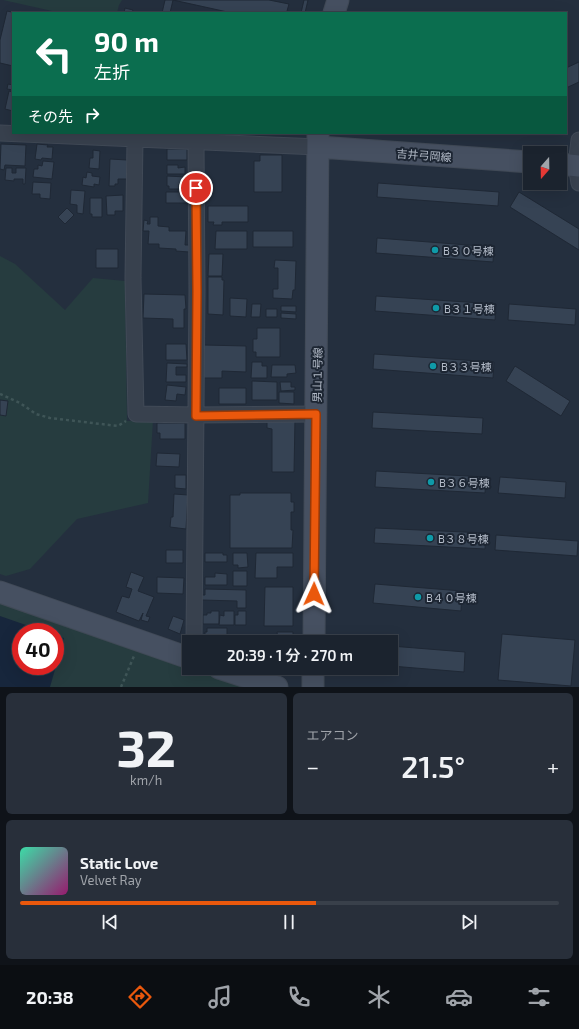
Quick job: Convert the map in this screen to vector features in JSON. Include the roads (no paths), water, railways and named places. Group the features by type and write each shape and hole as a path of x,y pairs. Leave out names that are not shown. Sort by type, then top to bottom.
{"street":[{"path":"334,12 338,0"},
{"path":"0,133 12,134"},
{"path":"22,134 196,143 319,140"},
{"path":"135,139 133,278 136,414 196,416 316,414"},
{"name":"吉井弓岡線","path":"319,140 523,161"},
{"name":"男山１号線","path":"314,635 319,140"},
{"path":"573,170 579,140"},
{"path":"194,635 197,291 196,143"},
{"path":"0,592 182,656"},
{"path":"240,675 277,687"},
{"path":"313,675 313,687"}],"water":[{"path":"0,616 20,623 12,623 12,675 53,675 50,687 0,687"}],"place":[{"name":"B３０号棟","path":"435,250"},
{"name":"B３１号棟","path":"436,308"},
{"name":"B３３号棟","path":"433,366"},
{"name":"B３６号棟","path":"431,482"},
{"name":"B３８号棟","path":"430,538"},
{"name":"B４０号棟","path":"418,597"}]}
